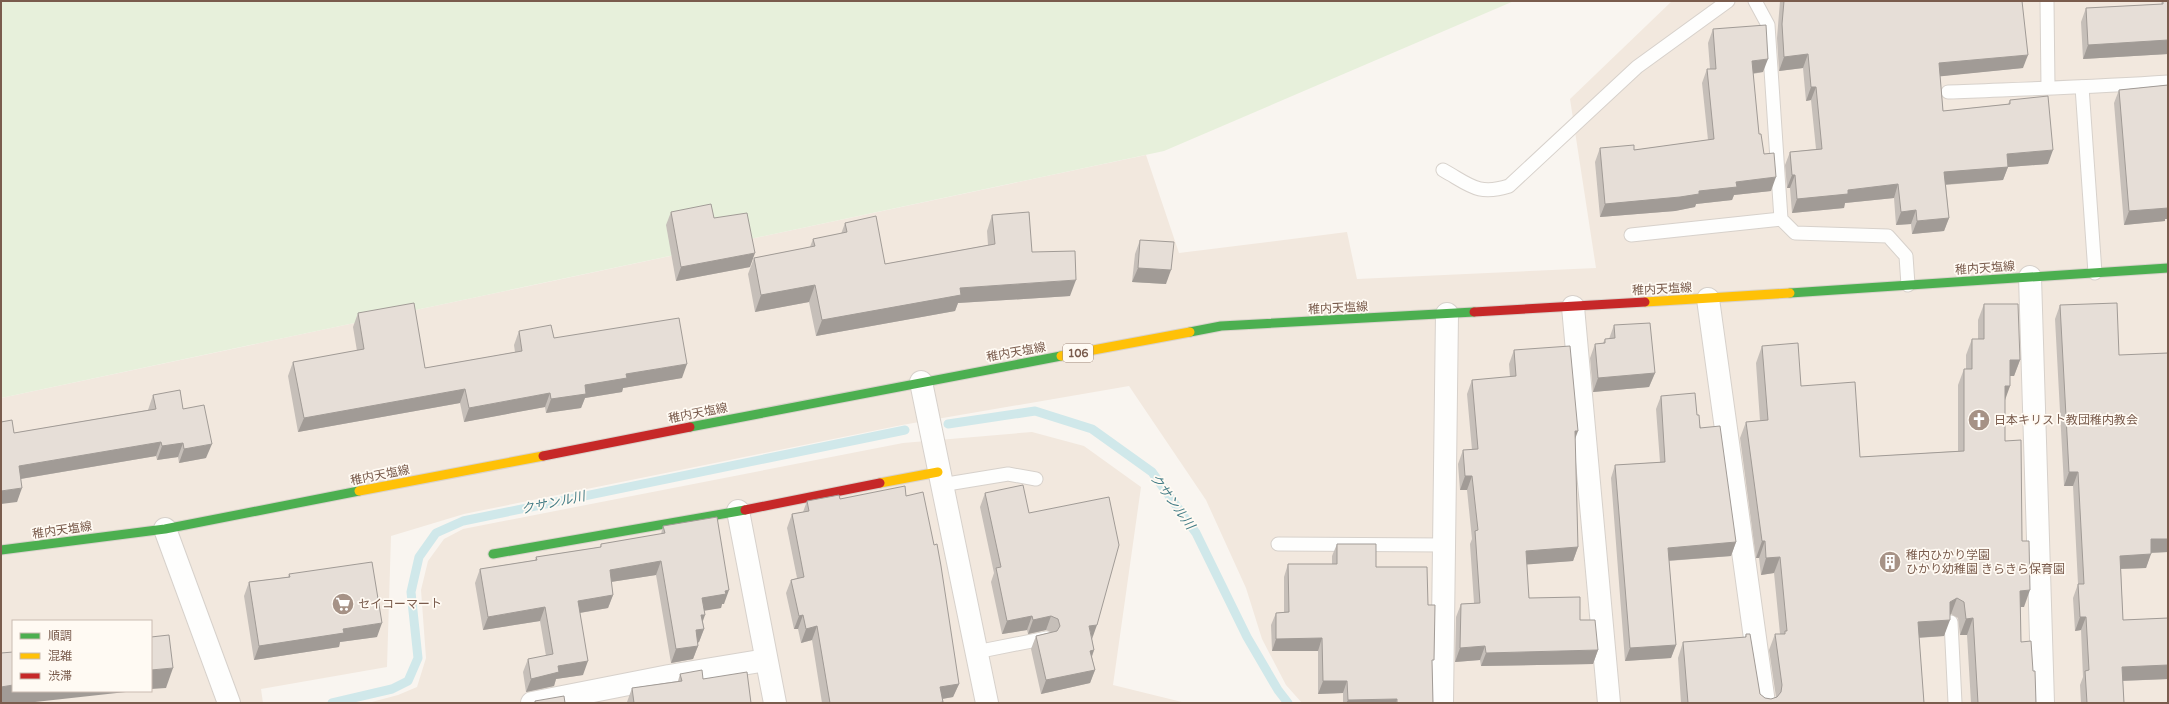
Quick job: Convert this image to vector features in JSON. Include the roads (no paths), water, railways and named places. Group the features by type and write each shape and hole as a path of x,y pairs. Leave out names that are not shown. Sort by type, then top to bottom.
{"main road":[{"name":"稚内天塩線","path":"1,550 165,528 921,382 1221,326 1708,299 2168,268"},
{"path":"493,554 738,511 939,478"}],"street":[{"path":"2030,277 2042,703"},
{"path":"1708,299 1764,703"},
{"path":"1573,307 1609,703"},
{"path":"1442,703 1447,314"},
{"path":"921,382 939,478 987,703"},
{"path":"738,511 775,703"},
{"path":"165,528 229,703"},
{"path":"532,703 577,699 766,660"}],"lane":[{"path":"1443,170 1478,190 1493,191 1509,186 1637,67 1728,1"},
{"path":"1755,1 1768,25 1781,220 1795,233 1888,236 1906,256 1908,285"},
{"path":"2047,1 2048,87"},
{"path":"1948,92 2048,87 2082,88 2168,82"},
{"path":"2082,88 2096,272"},
{"path":"1632,235 1781,220"},
{"path":"939,478 1008,474 1036,479"},
{"path":"1278,544 1444,545"},
{"path":"1951,622 1955,703"},
{"path":"976,652 1047,638"}],"waterway":[{"name":"クサンル川","path":"948,424 1035,411 1092,429 1152,472 1196,533 1247,637 1278,690 1288,703"},
{"name":"クサンル川","path":"332,703 392,689 408,681 418,658 411,592 419,557 436,533 463,521 905,430"}],"place":[{"name":"日本キリスト教団稚内教会","path":"1979,420"},
{"name":"稚内ひかり学園 ひかり幼稚園 きらきら保育園","path":"1890,562"},
{"name":"セイコーマート","path":"343,604"}]}
